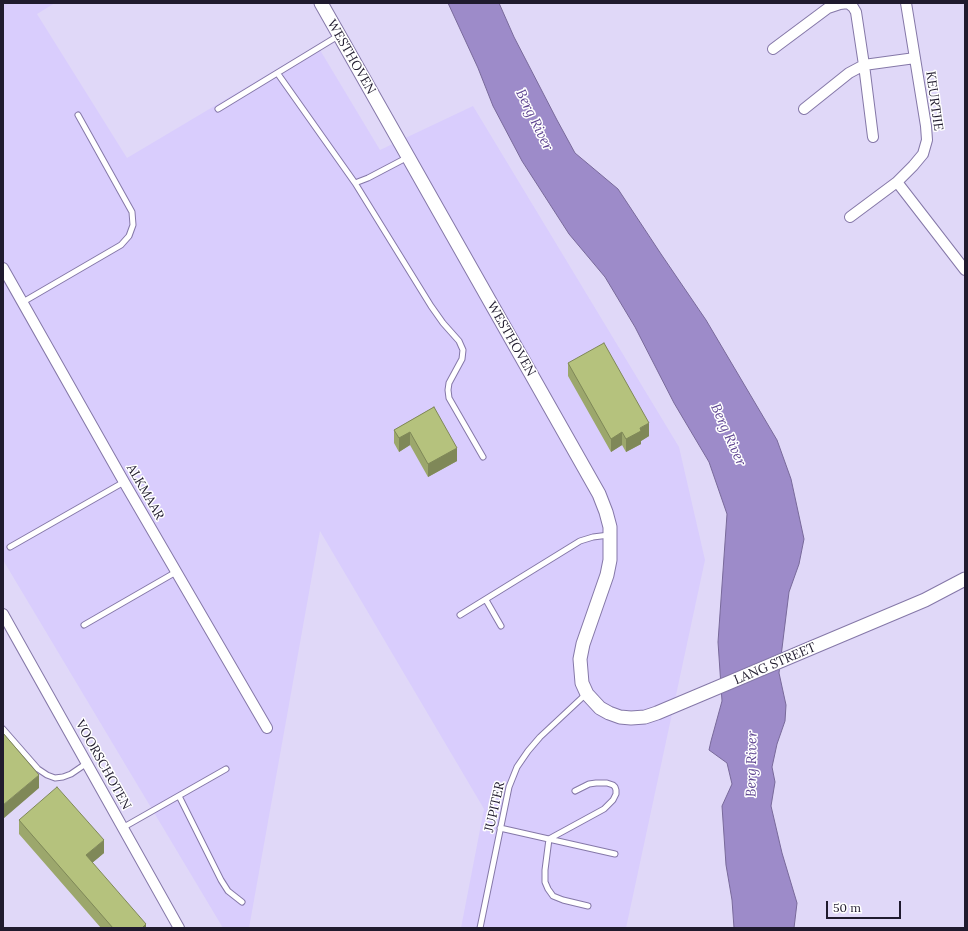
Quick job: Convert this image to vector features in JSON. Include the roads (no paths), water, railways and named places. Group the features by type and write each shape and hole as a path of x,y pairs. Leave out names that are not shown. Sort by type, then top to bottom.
{"street":[{"name":"WESTHOVEN","path":"321,3 599,494 606,512 610,535 610,560 607,575 583,644 580,659 582,683 587,694"},
{"path":"774,49 828,8 848,3 853,7 856,12 873,137"},
{"name":"KEURTJIE","path":"850,217 897,182 913,166 923,154 927,140 906,3"},
{"path":"804,109 849,73 864,65 915,58"},
{"path":"897,182 965,270"},
{"name":"ALKMAAR","path":"3,268 124,482 267,728"},
{"name":"LANG STREET","path":"587,694 600,708 609,713 620,717 645,717 714,690 925,600 965,579"},
{"name":"VOORSCHOTEN","path":"3,614 124,827 179,928"}],"lane":[{"path":"218,110 339,35"},
{"path":"278,74 355,183 430,306 459,341 463,350 462,359 449,383 449,398 483,456"},
{"path":"22,302 121,245 129,236 133,226 132,212 78,115"},
{"path":"355,183 368,178 408,157"},
{"path":"10,547 124,482"},
{"path":"460,615 580,541 593,537 610,535"},
{"path":"84,625 176,572"},
{"path":"486,600 501,626"},
{"name":"JUPITER","path":"480,928 509,787 517,767 540,737 587,694"},
{"path":"3,729 38,769 47,775 55,778 63,777 71,774 87,763"},
{"path":"124,827 226,769"},
{"path":"549,839 604,808 613,800 616,794 615,787 607,783 589,784 575,791"},
{"path":"179,796 221,880 228,891 242,902"},
{"path":"500,828 615,854"},
{"path":"549,839 545,870 545,882 548,889 553,896 588,906"}],"water":[{"name":"Berg River","path":"448,3 499,3 514,37 575,153 618,189 706,320 777,440 791,479 804,539 799,564 789,592 779,673 786,705 785,721 777,744 772,767 775,782 771,806 782,853 797,903 794,928 734,928 732,900 726,865 722,806 732,784 727,763 709,750 722,701 718,642 727,514 709,462 674,403 635,327 605,277 569,234 522,161 493,106 478,68"}]}
